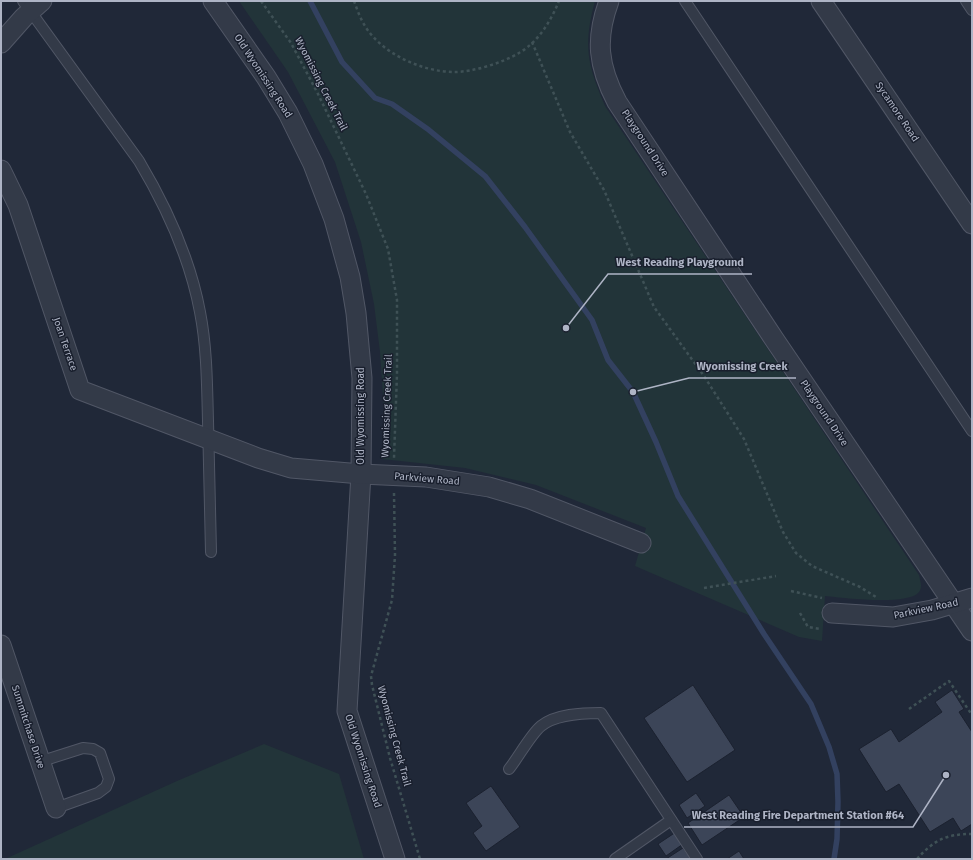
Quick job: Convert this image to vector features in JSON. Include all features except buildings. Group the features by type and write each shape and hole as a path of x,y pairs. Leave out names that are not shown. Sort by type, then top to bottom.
{"street":[{"name":"Old Wyomissing Road","path":"213,1 266,77 288,113 313,164 334,220 350,277 360,348 362,378 360,474 347,711 395,859"},
{"name":"Playground Drive","path":"609,1 602,21 599,45 602,68 617,102 779,346 972,631"},
{"name":"Sycamore Road","path":"821,1 972,224"},
{"path":"1,43 32,4"},
{"name":"Joan Terrace","path":"1,170 18,206 80,390 208,438"},
{"name":"Parkview Road","path":"208,438 258,458 291,468 360,474 426,477 489,488 530,499 641,543"},
{"name":"Parkview Road","path":"827,606 893,617 953,604 972,598"},
{"name":"Summitchase Drive","path":"1,645 56,808"}],"lane":[{"path":"686,1 972,431"},
{"path":"966,1 972,10"},
{"path":"32,4 139,162 174,226 190,269 200,313 206,359 211,552"},
{"path":"510,769 541,726 556,719 582,713 601,713 698,859"},
{"path":"40,762 83,748 93,749 100,753 109,779 106,787 98,793 56,808"},
{"path":"615,859 671,820"}],"path":[{"name":"Wyomissing Creek Trail","path":"261,1 292,43 366,194 388,249 397,300 397,374 393,476 395,555 392,600 371,676 390,758 420,859"},
{"path":"354,1 366,27 387,49 416,66 455,72 488,66 519,53 532,42 550,22 560,1"},
{"path":"532,42 570,132 604,190 654,308 704,376 744,439 783,532 796,553 812,566 860,587 874,596"},
{"path":"704,588 776,576"},
{"path":"791,591 827,606"},
{"path":"800,613 808,627 820,629"},
{"path":"909,709 949,681 972,715"},
{"path":"917,859 928,846 954,834 972,834"}],"shaded area":[{"path":"239,1 595,1 589,30 589,55 594,78 605,106 919,575 921,586 919,592 913,596 902,599 889,600 825,596 822,641 799,637 635,566 646,528 536,485 465,468 382,459 384,410 380,352 374,304 361,242 335,162 288,72"},
{"path":"264,744 339,774 364,859 5,859 177,781"}],"waterway":[{"path":"310,1 342,62 375,98 392,104 429,130 485,176 525,227 592,320 608,360 633,392 656,442 678,496 764,634 811,704 829,747 837,774 837,839 834,859"}],"place":[{"name":"West Reading Playground","path":"566,328"},
{"name":"Wyomissing Creek","path":"633,392"},
{"name":"West Reading Fire Department Station #64","path":"946,775"}]}
